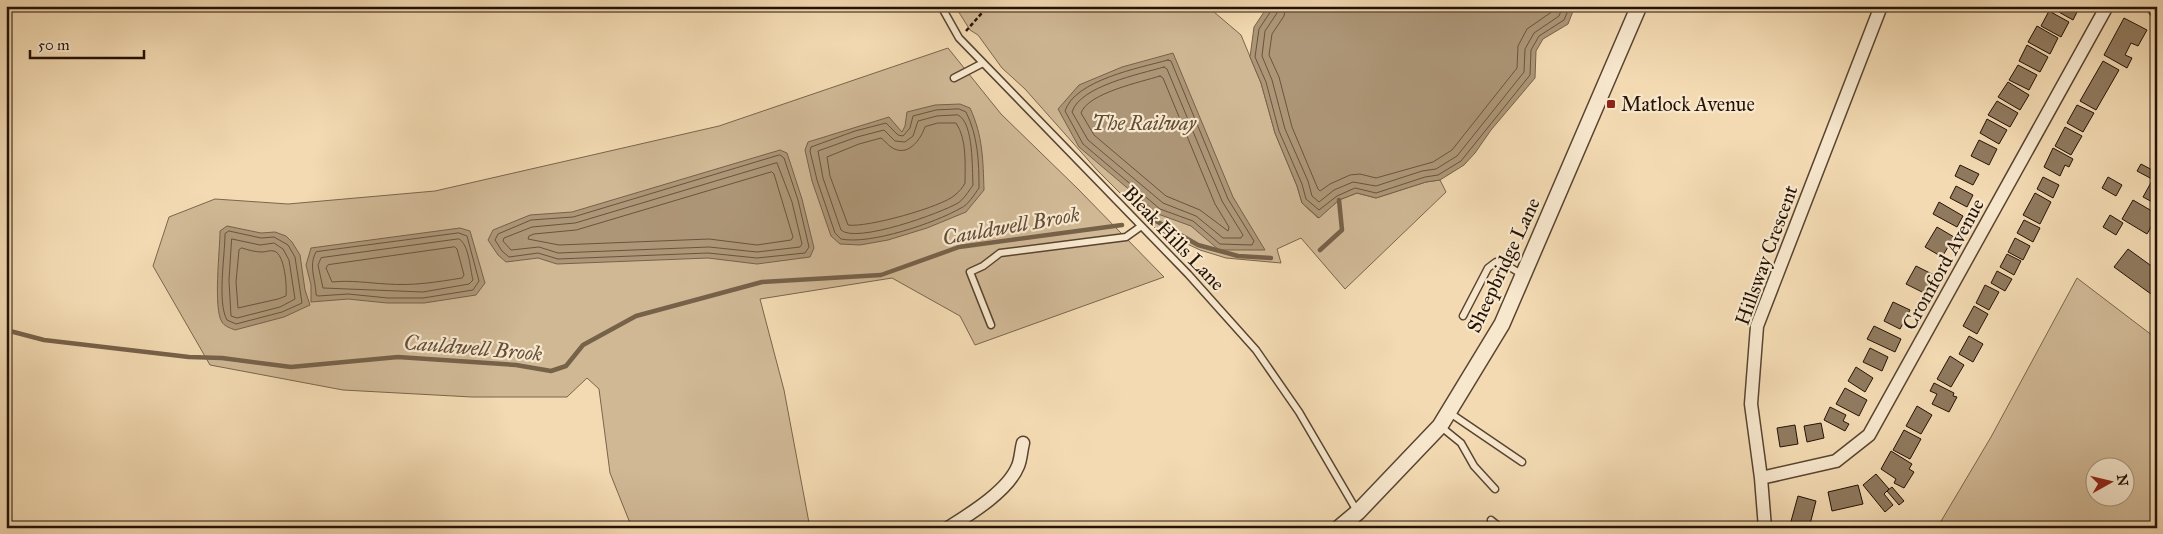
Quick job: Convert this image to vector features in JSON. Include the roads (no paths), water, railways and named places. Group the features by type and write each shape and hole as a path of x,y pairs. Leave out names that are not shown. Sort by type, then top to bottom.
{"street":[{"name":"Sheepbridge Lane","path":"1339,528 1358,512 1440,426 1502,324 1639,6"},
{"name":"Hillsway Crescent","path":"1765,528 1761,478 1750,404 1756,326 1881,6"},
{"name":"Cromford Avenue","path":"1761,478 1836,461 1870,435 2107,6"},
{"path":"2152,6 2157,12"},
{"path":"948,528 970,514 1003,487 1018,467 1023,443"}],"lane":[{"name":"Bleak Hills Lane","path":"941,6 959,38 1043,123 1140,227 1188,274 1256,350 1299,412 1358,512"},
{"path":"954,78 983,62"},
{"path":"991,326 970,272 983,266 1000,253 1126,237 1140,227"},
{"path":"1462,316 1488,268 1496,262 1503,263 1523,275"},
{"path":"1448,412 1522,462"},
{"path":"1440,426 1461,443 1474,466 1495,489"},
{"path":"1491,520 1501,528"}],"water":[{"path":"1268,6 1575,6 1568,24 1543,39 1536,51 1535,78 1464,165 1440,180 1426,182 1376,198 1357,193 1339,200 1319,218 1302,203 1275,133 1261,83 1250,57 1254,27"},
{"name":"The Railway","path":"1173,53 1233,197 1265,250 1219,250 1191,226 1158,214 1079,147 1058,109 1079,85 1122,67"},
{"path":"960,104 970,108 978,128 983,168 984,190 966,212 927,228 888,240 860,245 840,244 831,236 812,181 805,150 808,142 889,117 902,132 907,112 935,105"},
{"path":"780,150 787,153 802,199 814,248 810,257 757,264 708,258 557,264 538,258 506,262 498,255 488,240 493,230 530,215 572,212"},
{"path":"227,226 261,233 275,232 286,236 300,255 305,290 310,305 284,317 235,330 224,325 219,315 218,278 220,231"},
{"path":"460,228 470,231 485,283 476,295 424,303 387,303 348,299 311,302 311,285 306,265 311,248"}],"waterway":[{"name":"Cauldwell Brook","path":"1320,250 1342,230 1339,200"},
{"name":"Cauldwell Brook","path":"1148,218 1198,245 1238,256 1271,258"},
{"name":"Cauldwell Brook","path":"6,330 44,340 291,367 398,357 516,365 551,371 566,366 583,345 636,316 762,282 881,275 959,247 1122,225"}],"place":[{"name":"Matlock Avenue","path":"1611,104"}]}
